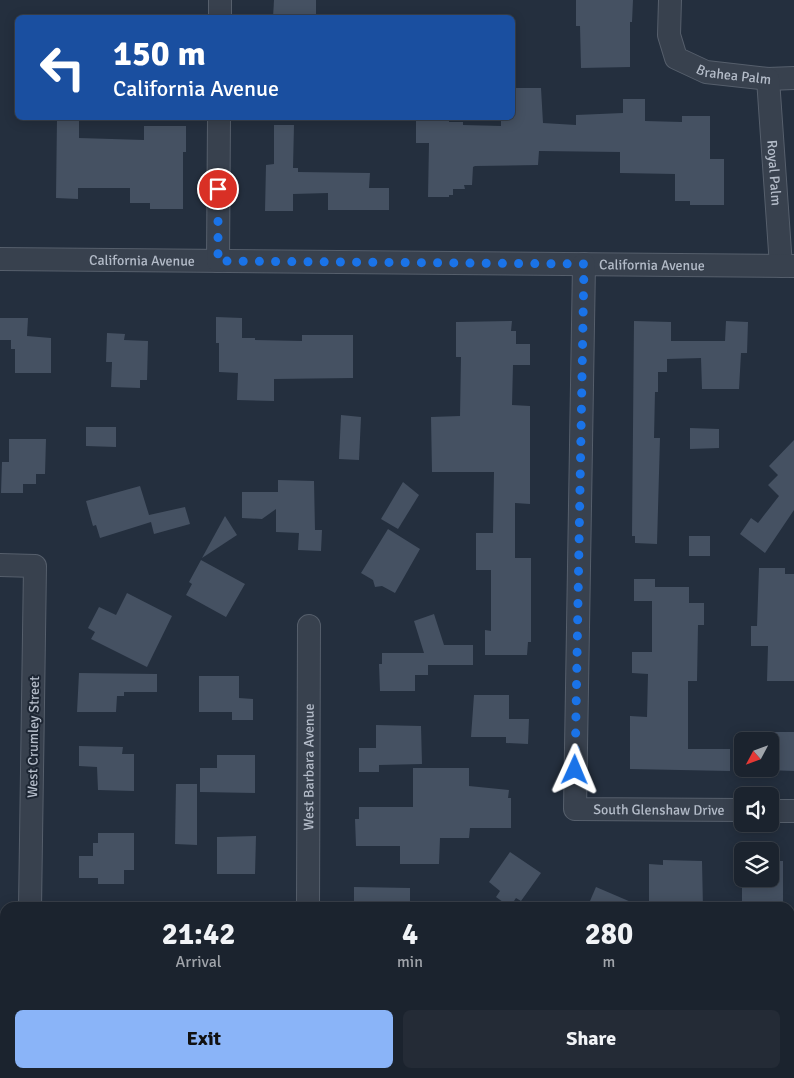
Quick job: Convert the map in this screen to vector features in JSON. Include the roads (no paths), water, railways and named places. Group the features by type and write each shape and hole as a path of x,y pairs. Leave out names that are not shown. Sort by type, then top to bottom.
{"street":[{"path":"220,0 220,15"},
{"name":"Brahea Palm","path":"670,0 669,36 676,58 706,72 768,79 794,78"},
{"name":"Royal Palm","path":"768,79 787,266"},
{"path":"218,261 219,120"},
{"name":"California Avenue","path":"0,259 787,266"},
{"name":"South Glenshaw Drive","path":"584,264 575,809 734,810"},
{"name":"West Crumley Street","path":"0,565 36,566 30,902"},
{"name":"West Barbara Avenue","path":"308,902 309,626"},
{"path":"779,811 794,811"},
{"path":"0,1078 16,1078"}]}
